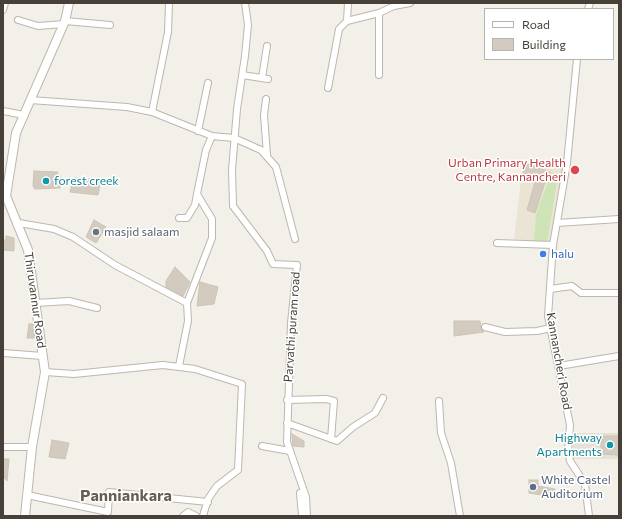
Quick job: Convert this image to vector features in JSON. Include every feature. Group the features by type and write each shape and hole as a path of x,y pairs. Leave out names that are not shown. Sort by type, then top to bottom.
{"street":[{"path":"3,10 5,3"},
{"name":"Thiruvannur Road","path":"25,516 32,447 45,372 28,250 19,223 6,196 16,133 65,22 69,3"},
{"path":"152,112 168,32 169,3"},
{"name":"Parvathi puram road","path":"245,3 248,25 234,138 233,206 267,251 273,264 297,265 287,400 287,442 306,497 307,516"},
{"path":"347,21 348,3"},
{"path":"328,88 339,29 347,21 379,13 394,6 410,3"},
{"path":"379,13 379,75"},
{"path":"18,20 38,26 65,22 110,26"},
{"path":"242,75 265,79 266,46"},
{"name":"Kannancheri Road","path":"577,60 567,164 553,245 548,316 570,425 568,451 570,462 585,484 589,516"},
{"path":"198,131 208,84"},
{"path":"266,99 264,115 267,155"},
{"path":"30,100 127,107 152,112 212,136 234,138 261,150 276,167 295,238"},
{"path":"3,111 24,115"},
{"path":"179,218 188,218 195,205 206,150 212,136"},
{"path":"180,366 188,321 187,303 212,238 212,219 197,194"},
{"path":"557,223 619,219"},
{"path":"19,223 54,230 74,237 115,265 187,303"},
{"path":"497,243 553,245"},
{"path":"550,289 572,286 581,292 619,293"},
{"path":"36,303 69,301 97,308"},
{"path":"485,327 505,332 537,331 551,328"},
{"path":"3,354 43,356"},
{"path":"559,366 619,356"},
{"path":"45,372 74,374 163,365 180,366 242,384 238,470 217,486 208,502 203,516"},
{"path":"287,423 337,441 352,427 375,413 383,398"},
{"path":"287,400 326,399 334,401 331,439"},
{"path":"439,401 442,433 451,463 460,516"},
{"path":"262,446 290,451"},
{"path":"3,447 32,447"},
{"path":"27,495 108,512 109,492 208,502"},
{"path":"300,493 302,516"},
{"path":"183,516 188,512 196,516"}],"shaded area":[{"path":"523,163 564,166 551,244 514,239"},
{"name":"Highway Apartments","path":"573,433 619,433 619,459 573,459"}],"green space":[{"path":"550,172 558,176 547,243 534,240 536,214 549,179"}],"building":[{"path":"527,164 550,172 548,181 545,182 535,213 527,210 536,179 523,174"},
{"name":"forest creek","path":"34,171 58,172 57,175 60,175 60,188 35,189 33,186"},
{"path":"74,178 101,180 98,195 70,192"},
{"name":"masjid salaam","path":"94,220 106,227 96,243 86,237"},
{"path":"6,236 14,238 14,251 3,250 3,240 6,240"},
{"path":"175,267 190,282 183,296 166,287 166,281"},
{"path":"200,282 218,287 214,304 197,306"},
{"path":"454,321 480,321 481,329 484,332 454,336"},
{"path":"29,324 33,324 35,338 27,338"},
{"path":"292,434 304,441 304,447 293,446"},
{"name":"Highway Apartments","path":"601,436 619,436 619,455 601,454"},
{"path":"52,440 69,443 65,459 49,457"},
{"path":"3,459 9,459 7,481 3,476"},
{"path":"529,480 538,480 538,486 555,489 554,497 529,493"}],"place":[{"name":"Urban Primary Health Centre, Kannancheri","path":"575,170"},
{"name":"forest creek","path":"46,181"},
{"name":"masjid salaam","path":"96,232"},
{"name":"halu","path":"543,254"},
{"name":"Highway Apartments","path":"610,445"},
{"name":"White Castel Auditorium","path":"533,487"}],"district":[{"name":"Panniankara","path":"126,496"}]}
